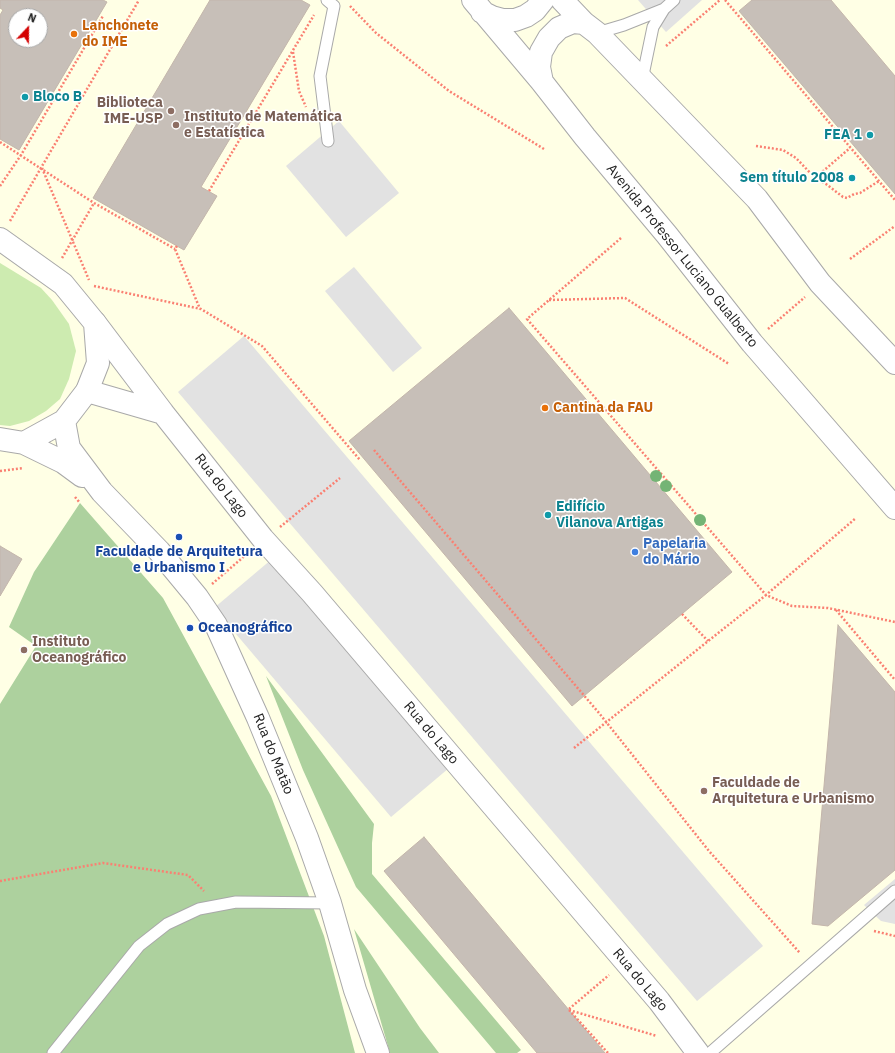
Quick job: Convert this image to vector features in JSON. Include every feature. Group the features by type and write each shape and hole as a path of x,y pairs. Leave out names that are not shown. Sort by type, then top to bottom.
{"street":[{"path":"477,6 492,17 503,20 515,20 526,16 535,10 543,0"},
{"path":"562,0 757,199 820,283 895,363"},
{"name":"Avenida Professor Luciano Gualberto","path":"477,6 542,82 752,342 895,508"},
{"path":"542,82 539,67 542,52 549,38 559,28 573,22 590,28"},
{"name":"Rua do Lago","path":"4,233 51,276 63,284 263,539 312,593 700,1051"},
{"path":"24,443 64,421 87,391 98,363 95,323"},
{"path":"87,391 163,413"},
{"name":"Rua do Matão","path":"64,421 68,448 102,492 159,551 197,597 216,625 258,718 307,838 330,903 355,990 378,1053"},
{"name":"Rua do Matão","path":"0,439 24,443 63,462 102,492"}],"lane":[{"path":"327,0 334,6 320,76 328,141"},
{"path":"642,80 653,27 664,9 674,0"},
{"path":"590,28 624,25 664,9"},
{"path":"700,1051 895,891"},
{"path":"53,1053 139,946 167,924 199,909 236,902 330,903"}],"path":[{"path":"4,233 139,0"},
{"path":"661,50 720,0"},
{"path":"725,0 895,200"},
{"path":"350,6 376,33 450,91 544,148"},
{"path":"209,191 315,14"},
{"path":"0,186 21,155 103,16"},
{"path":"0,142 94,203 176,248 201,309"},
{"path":"756,146 783,150 796,158 815,178 826,184 843,197 847,198 854,194 860,193 879,181"},
{"path":"815,178 850,148"},
{"path":"42,168 91,286 201,309 262,346 360,460"},
{"path":"51,276 94,203"},
{"path":"850,259 895,226"},
{"path":"621,238 527,319 766,594 792,606 828,608 895,622"},
{"path":"768,329 806,296"},
{"path":"548,300 625,298 728,364"},
{"path":"374,450 606,722 708,851 802,956"},
{"path":"574,748 766,594 856,518"},
{"path":"836,610 895,680"},
{"path":"682,614 708,640"},
{"path":"0,881 103,863 188,875 217,906"},
{"path":"869,931 895,936"},
{"path":"569,1010 625,961"},
{"path":"569,1010 700,1051"},
{"path":"569,1010 608,1053"}],"shaded area":[{"path":"0,0 895,0 895,1053 0,1053"},
{"path":"638,0 702,0 666,32"},
{"path":"339,121 399,193 346,237 286,166"},
{"path":"354,267 422,348 393,372 325,291"},
{"path":"244,336 763,946 697,1001 178,392"},
{"path":"272,559 449,768 391,817 214,608"},
{"path":"895,879 895,924 881,921 864,905"}],"green space":[{"path":"0,263 41,288 52,300 69,324 76,351 69,379 60,399 46,411 29,421 10,426 0,425"},
{"path":"80,503 163,598 271,796 324,936 355,1053 0,1053 0,704 36,646 9,627 34,572"},
{"path":"266,676 374,824 372,843 372,874 521,1050 517,1053 496,1053 356,887 303,770"},
{"path":"354,929 420,1028 439,1053 390,1053"}],"building":[{"name":"Bloco B","path":"0,0 103,0 107,2 19,150 0,139 0,15 3,10 0,8"},
{"path":"210,0 301,0 310,5 201,187 217,196 184,250 93,198"},
{"name":"FEA 1","path":"752,0 831,0 895,76 895,194 739,11"},
{"name":"Edifício Vilanova Artigas","path":"509,308 732,572 572,706 349,441"},
{"path":"0,546 22,559 0,596"},
{"path":"838,625 895,692 895,870 828,926 812,924"},
{"path":"424,837 605,1053 537,1053 384,871"}],"place":[{"name":"Lanchonete do IME","path":"74,34"},
{"name":"Bloco B","path":"25,97"},
{"name":"Biblioteca IME-USP","path":"171,111"},
{"name":"Instituto de Matemática e Estatística","path":"176,125"},
{"name":"FEA 1","path":"870,135"},
{"name":"Sem título 2008","path":"852,178"},
{"name":"Cantina da FAU","path":"545,408"},
{"name":"Edifício Vilanova Artigas","path":"548,515"},
{"name":"Faculdade de Arquitetura e Urbanismo I","path":"179,537"},
{"name":"Papelaria do Mário","path":"635,552"},
{"name":"Oceanográfico","path":"190,628"},
{"name":"Instituto Oceanográfico","path":"24,650"},
{"name":"Faculdade de Arquitetura e Urbanismo","path":"704,791"}]}
